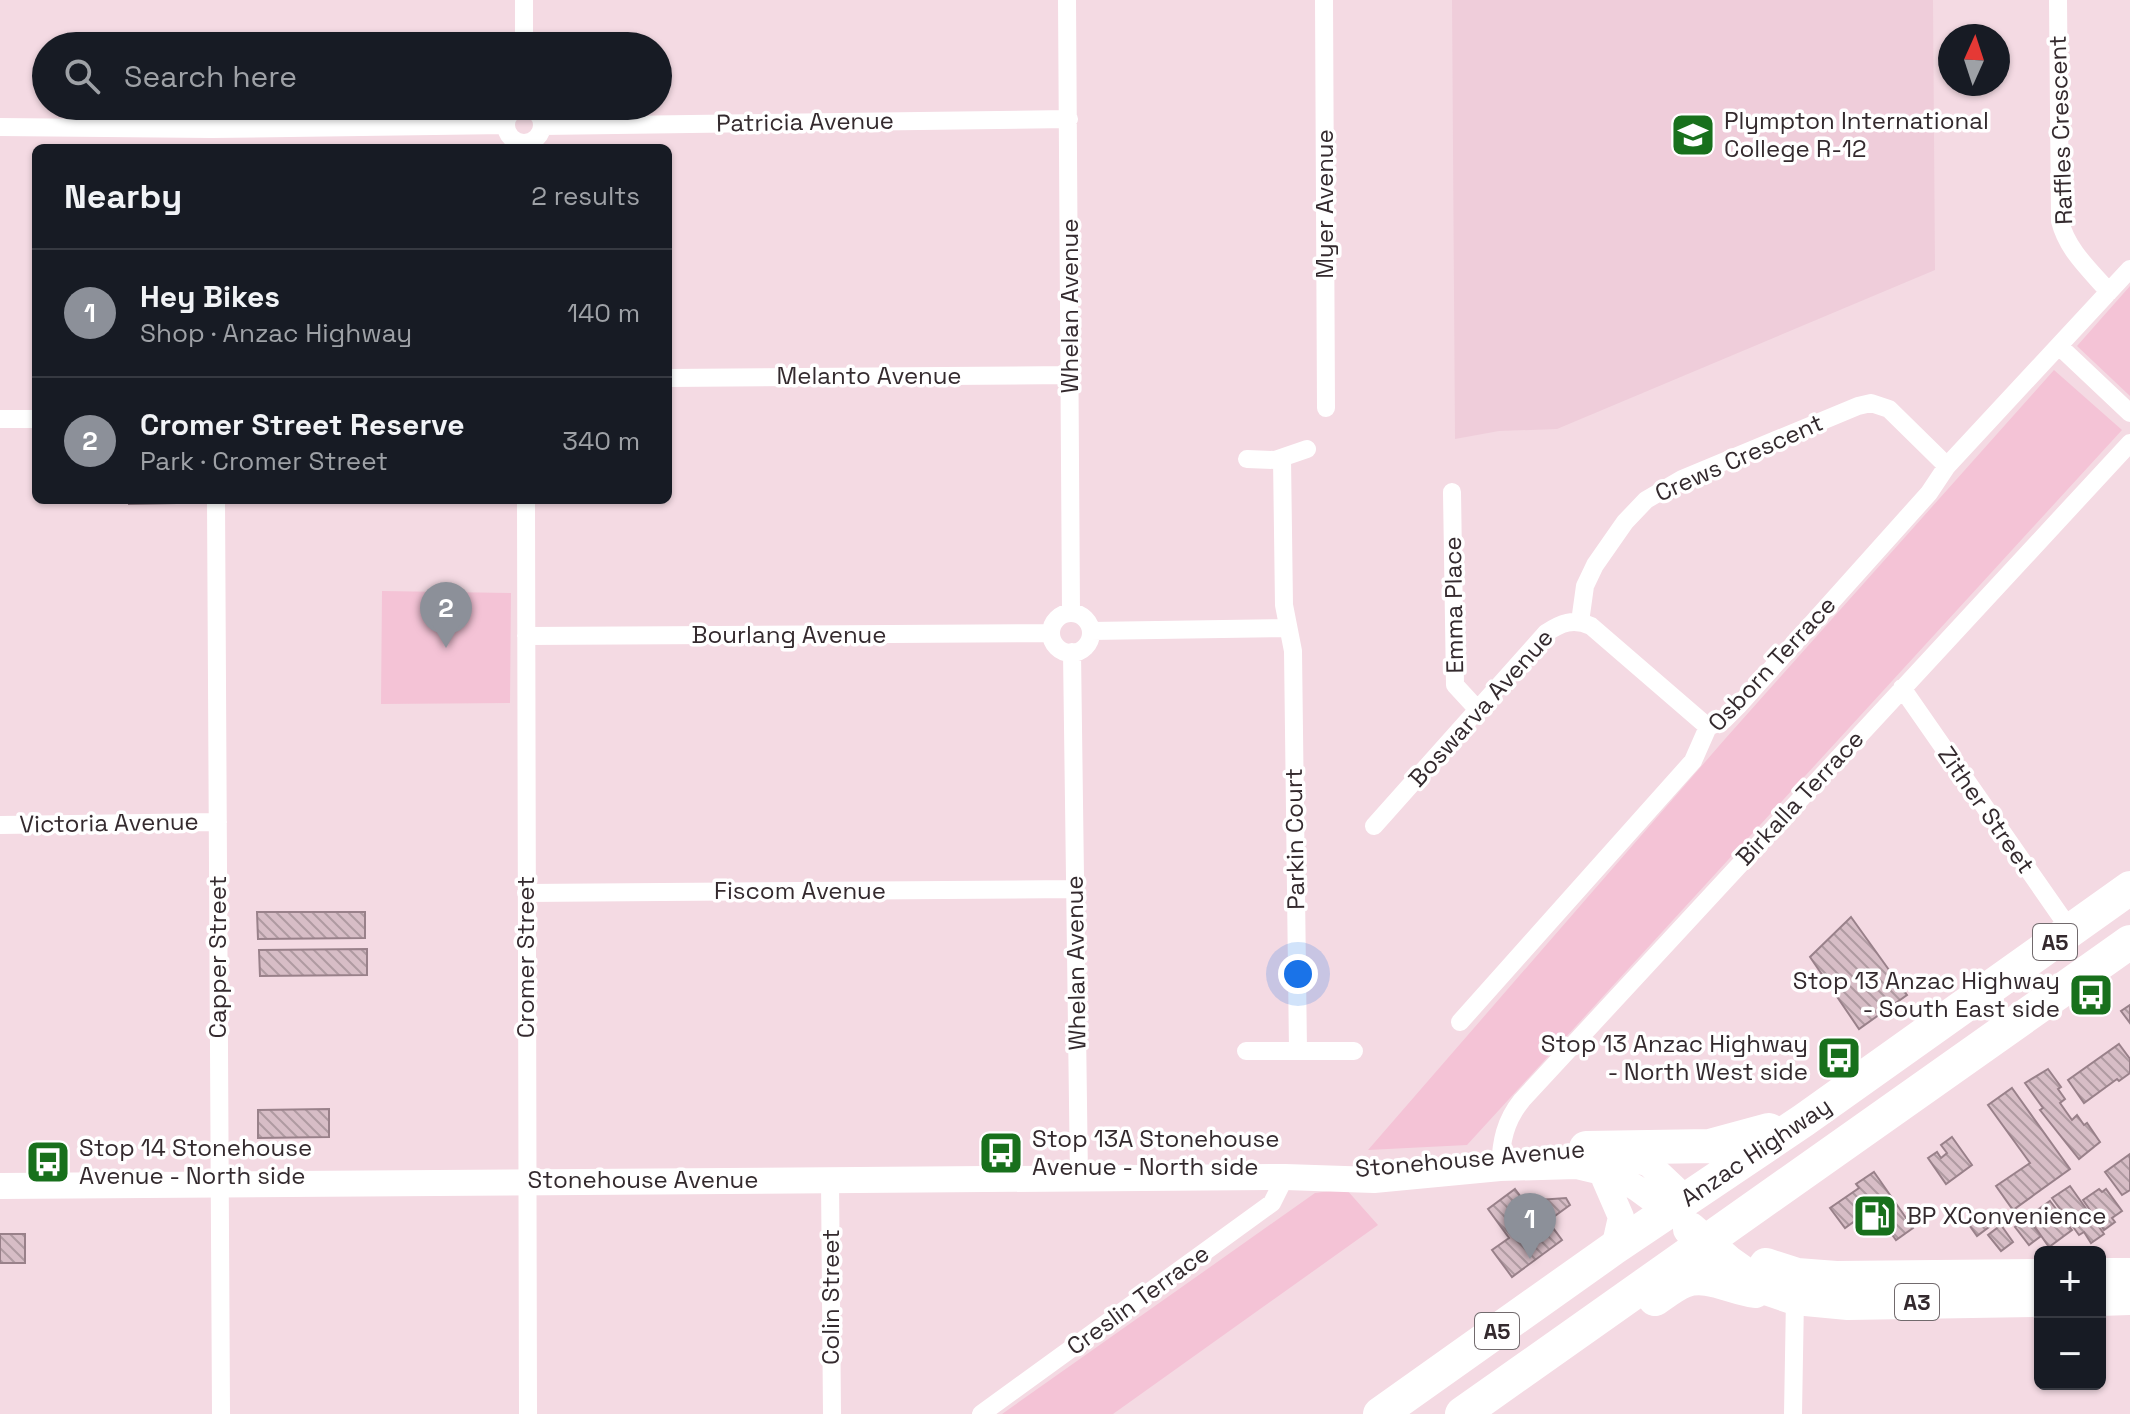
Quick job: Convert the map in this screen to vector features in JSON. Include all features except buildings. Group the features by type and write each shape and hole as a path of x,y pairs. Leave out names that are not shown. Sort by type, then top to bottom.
{"highway":[{"name":"Anzac Highway","path":"1380,1414 1614,1248 1804,1120 2130,888"},
{"name":"Anzac Highway","path":"1462,1414 2130,942"},
{"path":"1980,996 2010,991 2044,1004 2047,991 2040,984 2031,959"},
{"path":"1594,1160 1710,1146 1804,1120"},
{"path":"1531,1364 1573,1356 1688,1279 1711,1279 1740,1289 1786,1288 1761,1232 1766,1216 1788,1185"},
{"name":"A3","path":"1677,1205 1715,1236 1760,1260 1786,1288 1848,1303 2034,1300"},
{"name":"A3","path":"1786,1288 1797,1275 1836,1278 2034,1276"},
{"path":"2106,1275 2130,1275"},
{"path":"2106,1299 2130,1298"}],"street":[{"path":"524,0 524,32"},
{"name":"Whelan Avenue","path":"1067,0 1071,613"},
{"name":"Myer Avenue","path":"1324,0 1326,408"},
{"name":"Raffles Crescent","path":"2058,0 2060,221 2078,257 2109,292"},
{"name":"Patricia Avenue","path":"542,126 1069,119"},
{"path":"508,120 506,125 512,138 524,144"},
{"path":"527,144 537,137 542,126 540,120"},
{"path":"0,127 212,138 506,125"},
{"name":"Osborn Terrace","path":"1460,1022 1693,761 1708,727 1724,720 1738,706 1929,493 1947,466 2130,269"},
{"path":"2059,346 2130,413"},
{"name":"Melanto Avenue","path":"672,378 1070,375"},
{"name":"Crews Crescent","path":"1580,622 1585,586 1608,544 1646,500 1682,479 1871,403 1889,409 1947,466"},
{"path":"0,419 32,419"},
{"name":"Birkalla Terrace","path":"1500,1160 1506,1124 1522,1100 2130,443"},
{"path":"1247,459 1275,460 1307,449"},
{"name":"Parkin Court","path":"1282,458 1284,605 1293,651 1298,1051"},
{"name":"Emma Place","path":"1452,492 1455,685 1478,710"},
{"name":"Capper Street","path":"216,504 221,1414"},
{"name":"Cromer Street","path":"526,504 528,1414"},
{"path":"1071,613 1087,621 1091,631 1086,646 1072,652 1058,647 1051,633 1057,619 1071,613"},
{"name":"Boswarva Avenue","path":"1374,826 1546,633 1560,624 1580,622 1591,626 1708,727"},
{"path":"1091,631 1288,628"},
{"name":"Bourlang Avenue","path":"526,636 1051,633"},
{"name":"Whelan Avenue","path":"1072,652 1079,1178"},
{"name":"Zither Street","path":"1902,688 2071,931"},
{"name":"Victoria Avenue","path":"0,825 218,822"},
{"name":"Fiscom Avenue","path":"526,893 1074,889"},
{"path":"1246,1051 1354,1051"},
{"name":"Stonehouse Avenue","path":"0,1186 1285,1177 1374,1180 1500,1160 1594,1160 1612,1151 1649,1164 1677,1205"},
{"path":"1594,1160 1621,1217 1614,1248"},
{"name":"Creslin Terrace","path":"981,1414 1272,1203 1285,1177"},
{"name":"Colin Street","path":"830,1179 832,1414"},
{"path":"1786,1288 1793,1414"}],"shaded area":[{"name":"Plympton International College R-12","path":"1452,0 1933,0 1935,270 1557,429 1499,431 1455,439"},
{"path":"2130,286 2130,396 2077,346"},
{"path":"2054,370 2122,430 1467,1145 1368,1150 1725,739"},
{"path":"382,591 511,593 510,703 381,704"},
{"path":"1346,1189 1378,1225 1113,1414 1002,1414 1315,1193"}],"place":[{"name":"Plympton International College R-12","path":"1693,135"},
{"name":"Cromer Street Reserve","path":"446,648"},
{"name":"Stop 13 Anzac Highway - South East side","path":"2091,995"},
{"name":"Stop 13 Anzac Highway - North West side","path":"1839,1058"},
{"name":"Stop 13A Stonehouse Avenue - North side","path":"1001,1153"},
{"name":"Stop 14 Stonehouse Avenue - North side","path":"48,1162"},
{"name":"BP XConvenience","path":"1875,1216"},
{"name":"Hey Bikes","path":"1530,1259"}]}
